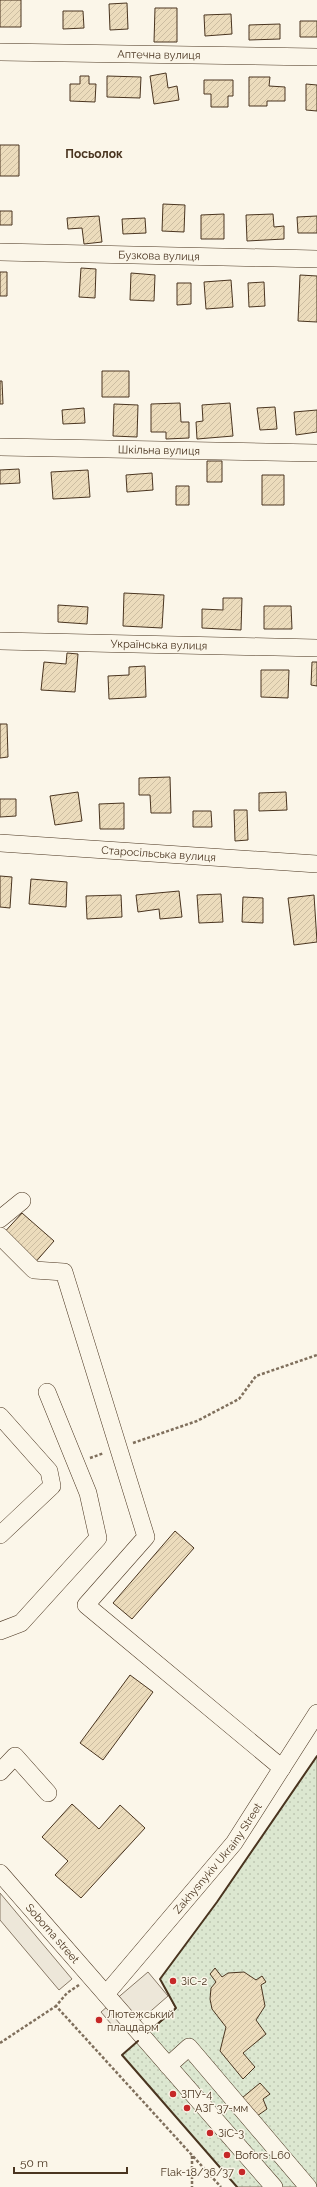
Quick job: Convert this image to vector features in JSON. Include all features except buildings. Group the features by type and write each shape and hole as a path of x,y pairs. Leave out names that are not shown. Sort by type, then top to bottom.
{"street":[{"name":"Аптечна вулиця","path":"0,52 317,58"},
{"name":"Бузкова вулиця","path":"0,252 317,259"},
{"name":"Шкільна вулиця","path":"0,447 317,453"},
{"name":"Українська вулиця","path":"0,641 317,648"},
{"name":"Старосільська вулиця","path":"0,843 317,864"},
{"path":"0,1219 22,1201"},
{"path":"0,1236 34,1270 64,1272 146,1537 86,1605 282,1768"},
{"path":"0,1631 21,1623 98,1538 88,1493 47,1392"},
{"path":"0,1416 49,1471 52,1486 0,1536"},
{"name":"Zakhysnykiv Ukrainy Street","path":"106,1994 234,1843 317,1714"},
{"path":"0,1772 16,1756 48,1793"},
{"name":"Soborna street","path":"0,1872 274,2187"},
{"path":"168,2066 189,2047 308,2187"}],"path":[{"path":"76,1464 197,1421 239,1399 256,1376 317,1355"},
{"path":"0,2043 56,2006 67,1993 91,1976"},
{"path":"56,2006 221,2187"},
{"path":"192,2155 192,2187"}],"green space":[{"path":"317,1756 317,2187 237,2187 122,2055 176,2009 160,1979 217,1902"}],"shaded area":[{"path":"0,1893 72,1979 59,1990 0,1920"},
{"path":"148,1972 168,1996 129,2030 117,2031 101,2012"}],"wall":[{"path":"147,2033 176,2008 160,1979 217,1902 317,1756"},
{"path":"138,2041 122,2055 237,2187"}],"place":[{"name":"ЗіС-2","path":"173,1981"},
{"name":"Лютежський плацдарм","path":"99,2020"},
{"name":"ЗПУ-4","path":"173,2094"},
{"name":"АЗГ 37-мм","path":"187,2108"},
{"name":"ЗіС-3","path":"210,2133"},
{"name":"Bofors L60","path":"227,2155"},
{"name":"Flak-18/36/37","path":"242,2172"}],"district":[{"name":"Посьолок","path":"94,154"}]}
